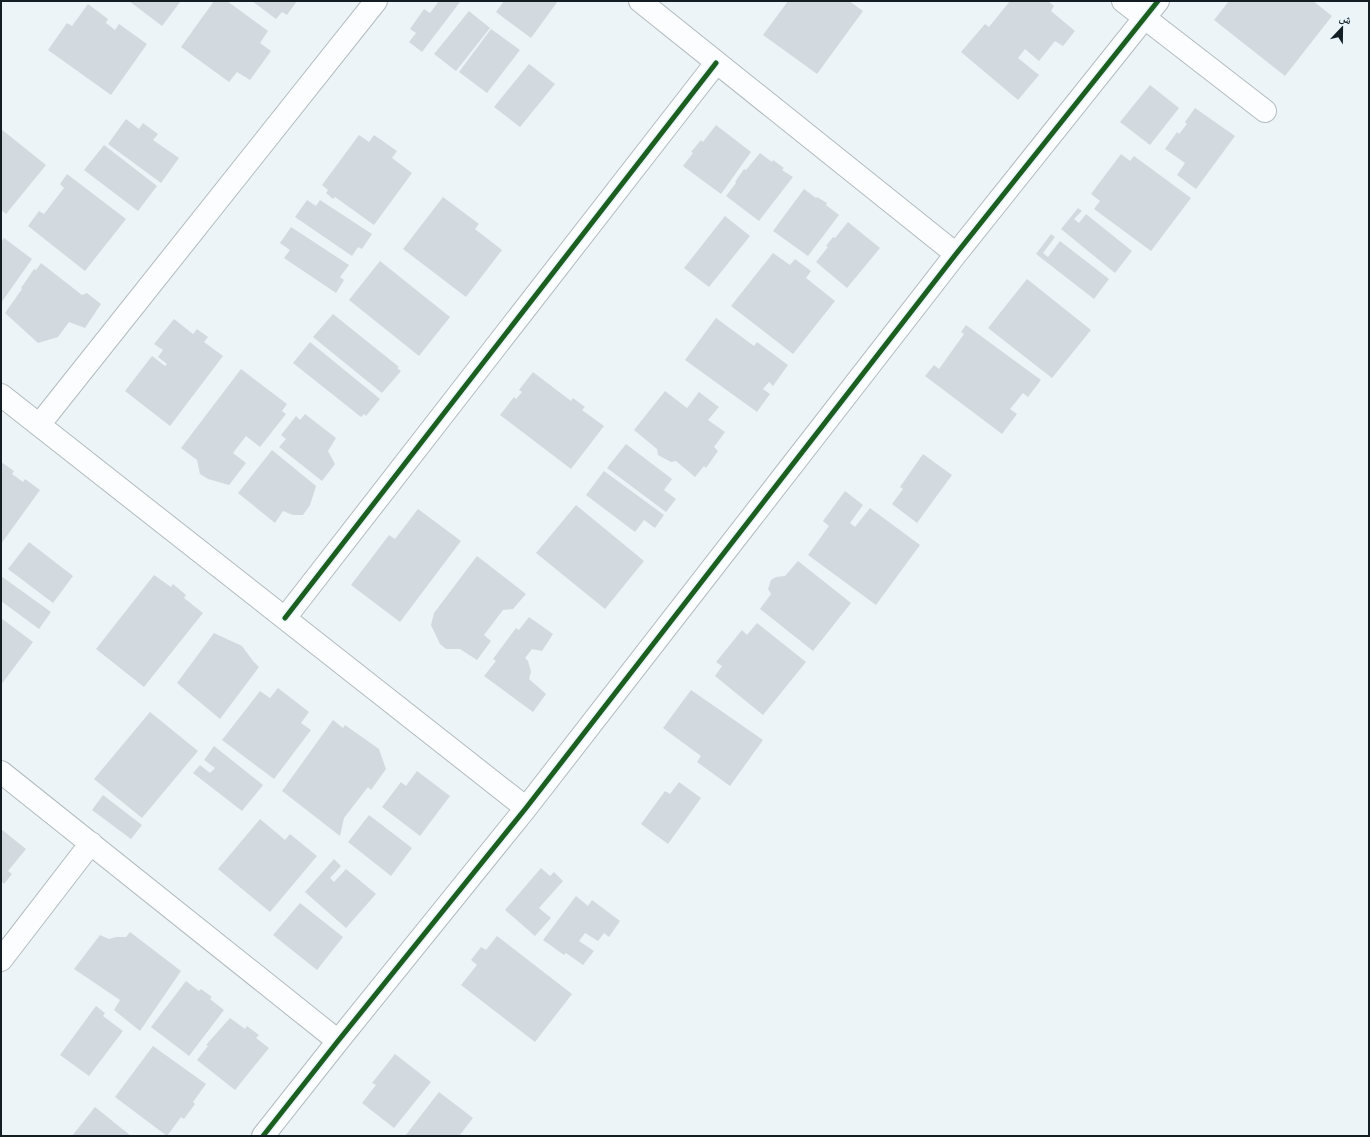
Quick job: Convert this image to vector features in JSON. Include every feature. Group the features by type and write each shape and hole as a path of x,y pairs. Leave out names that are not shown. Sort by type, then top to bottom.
{"street":[{"path":"39,425 376,1"},
{"path":"640,1 956,254"},
{"path":"1123,1 1265,111"},
{"path":"263,1136 526,808 956,254 1158,1"},
{"path":"285,618 716,63"},
{"path":"1,395 526,808"},
{"path":"1,772 338,1041"},
{"path":"1,960 91,843"}],"building":[{"path":"129,1 181,1 162,26"},
{"path":"214,1 227,1 268,31 260,43 271,51 250,80 237,72 229,82 181,47"},
{"path":"252,1 297,1 287,15 282,12 276,19"},
{"path":"439,1 460,2 422,52 409,42 416,33 410,29 424,9 430,13"},
{"path":"504,1 558,1 531,38 496,12"},
{"path":"788,1 849,1 863,11 817,74 763,35"},
{"path":"1010,1 1048,1 1054,6 1051,11 1075,31 1063,46 1055,41 1039,61 1025,49 1018,58 1039,75 1018,100 961,52 985,24 989,27"},
{"path":"1229,1 1313,1 1332,16 1285,76 1214,20"},
{"path":"88,4 108,19 106,23 115,30 119,24 147,44 111,95 48,50 67,23 72,26"},
{"path":"469,11 490,28 456,71 434,54"},
{"path":"491,29 520,50 487,93 459,72"},
{"path":"529,64 555,84 520,127 494,107"},
{"path":"1150,85 1179,108 1150,145 1120,122"},
{"path":"1195,108 1235,136 1196,189 1177,175 1185,163 1165,149 1177,132 1179,134 1187,124 1185,122"},
{"path":"126,119 139,129 143,123 158,134 153,140 179,158 161,183 108,144"},
{"path":"716,125 751,152 721,194 683,166 693,153 691,152 701,140 703,142"},
{"path":"1,129 46,165 6,214 1,210"},
{"path":"359,135 369,142 374,135 397,151 392,158 412,173 374,225 335,197 333,199 326,193 328,190 322,185"},
{"path":"104,145 157,186 138,211 84,170"},
{"path":"760,153 772,162 773,160 784,168 782,170 793,177 759,221 726,196 744,169 746,170"},
{"path":"1121,154 1130,161 1134,156 1191,198 1151,251 1094,209 1100,201 1091,194"},
{"path":"67,174 126,219 85,271 28,226 39,211 44,214 64,188 60,184"},
{"path":"804,189 816,198 817,197 827,203 826,205 839,215 808,256 773,231"},
{"path":"443,197 479,224 475,229 502,250 466,297 403,249"},
{"path":"307,200 316,206 320,200 372,234 362,249 358,247 352,256 295,217"},
{"path":"1078,208 1082,211 1074,219 1079,223 1086,214 1132,251 1115,273 1061,229"},
{"path":"725,216 750,236 709,287 684,268"},
{"path":"848,222 880,248 847,288 816,262 828,247 826,246 833,237 835,238"},
{"path":"291,227 349,265 340,277 344,280 336,293 284,258 290,250 280,243"},
{"path":"1051,234 1055,237 1043,253 1048,257 1060,241 1109,279 1094,299 1036,254"},
{"path":"4,238 32,259 1,303 1,242"},
{"path":"773,253 790,265 795,259 811,271 806,278 835,301 793,354 731,306"},
{"path":"380,261 450,317 419,356 349,300"},
{"path":"41,263 82,295 87,293 101,304 85,328 69,322 58,337 38,343 5,313 34,269 36,270"},
{"path":"1027,279 1091,330 1052,378 988,328"},
{"path":"333,314 399,367 397,368 401,371 382,393 313,337"},
{"path":"716,318 754,346 757,342 788,365 773,386 769,382 763,389 770,394 757,412 685,360"},
{"path":"174,319 193,334 197,329 208,337 204,342 223,356 170,426 125,391 152,356 165,366 167,364 158,357 163,350 154,344"},
{"path":"966,325 1041,380 1028,397 1023,393 1010,409 1017,414 1002,434 925,376 934,365 939,369 964,334 961,332"},
{"path":"310,342 380,399 366,416 364,414 361,417 293,363"},
{"path":"241,369 287,404 282,411 286,414 260,447 246,436 233,453 246,463 229,485 208,479 200,474 197,460 181,448"},
{"path":"533,372 571,401 573,398 585,407 582,410 604,426 571,469 500,415 514,397 516,399 522,392 519,390"},
{"path":"665,391 687,408 699,392 719,407 708,420 725,432 714,447 718,451 706,468 704,466 695,477 676,461 671,462 658,455 657,449 634,430"},
{"path":"305,414 336,438 328,451 335,464 322,481 279,447 286,439 281,435 296,416 300,420"},
{"path":"626,444 672,479 664,490 676,499 666,512 607,468"},
{"path":"272,450 316,486 310,505 303,515 293,515 283,511 275,523 238,493"},
{"path":"923,454 952,475 917,523 892,504 903,489 900,487"},
{"path":"1,462 14,471 12,474 23,482 25,479 40,490 1,544"},
{"path":"604,471 664,515 655,528 644,520 635,532 586,495"},
{"path":"845,491 863,505 850,523 855,527 870,508 920,545 876,605 808,555 829,526 823,521"},
{"path":"576,505 644,561 605,609 536,553"},
{"path":"418,509 461,541 400,622 351,585 389,535 395,539"},
{"path":"29,542 73,576 53,603 8,569"},
{"path":"477,556 526,594 513,609 503,610 484,635 491,641 477,660 460,649 446,649 440,644 431,625 434,613"},
{"path":"798,561 851,603 813,651 760,609 771,594 768,589 771,580 776,577 785,576"},
{"path":"154,575 171,587 173,584 186,595 184,598 203,613 144,687 96,649"},
{"path":"1,576 51,612 39,629 1,601"},
{"path":"529,617 553,634 542,651 532,649 525,658 528,661 531,672 529,679 546,694 533,712 484,676 496,661 493,659 516,628 519,630"},
{"path":"1,618 33,642 1,685"},
{"path":"757,623 806,662 763,715 715,676 722,666 716,662 742,630 747,635"},
{"path":"214,633 242,646 259,667 220,719 177,683"},
{"path":"278,688 309,712 301,723 311,730 274,779 222,740 260,691 270,698"},
{"path":"691,690 763,740 730,786 697,762 701,756 663,728"},
{"path":"150,712 198,751 142,818 94,779"},
{"path":"333,720 343,728 345,725 379,749 386,769 371,790 368,787 344,818 340,836 282,791"},
{"path":"214,746 263,785 242,811 193,773 200,765 210,773 215,768 204,760"},
{"path":"417,771 450,796 420,836 382,807 401,782 406,786"},
{"path":"679,782 701,798 668,844 641,824 665,791 670,794"},
{"path":"103,795 142,825 131,839 92,810"},
{"path":"369,815 412,848 391,876 348,842"},
{"path":"260,819 285,840 290,834 317,856 270,912 218,869"},
{"path":"1,829 26,849 8,871 12,874 4,884 1,881"},
{"path":"334,859 341,866 330,878 334,882 346,869 376,894 346,928 305,892"},
{"path":"541,868 550,876 554,872 563,881 539,908 551,918 535,936 505,910"},
{"path":"576,896 588,906 592,900 620,921 609,937 604,933 598,941 585,933 579,941 594,951 583,965 566,953 564,955 543,940"},
{"path":"300,903 343,937 317,970 273,935"},
{"path":"130,932 181,971 140,1031 114,1010 120,1000 74,969 100,935 109,939 126,937"},
{"path":"497,936 572,994 535,1042 461,985 477,965 471,960 481,947 486,950"},
{"path":"186,981 199,991 201,989 212,997 210,999 224,1010 189,1056 151,1027"},
{"path":"96,1006 105,1013 103,1016 123,1031 89,1076 60,1055"},
{"path":"230,1018 245,1029 247,1026 259,1035 256,1038 269,1048 235,1090 197,1060 208,1046 206,1045"},
{"path":"153,1046 206,1084 193,1102 195,1104 184,1119 181,1117 167,1136 115,1097"},
{"path":"395,1054 431,1082 394,1128 362,1103 376,1085 372,1083"},
{"path":"439,1092 473,1118 459,1136 405,1136"},
{"path":"95,1107 131,1136 72,1136"}],"cycle path":[{"path":"263,1136 526,808 956,254 1158,1"},
{"path":"285,618 716,63"}]}
